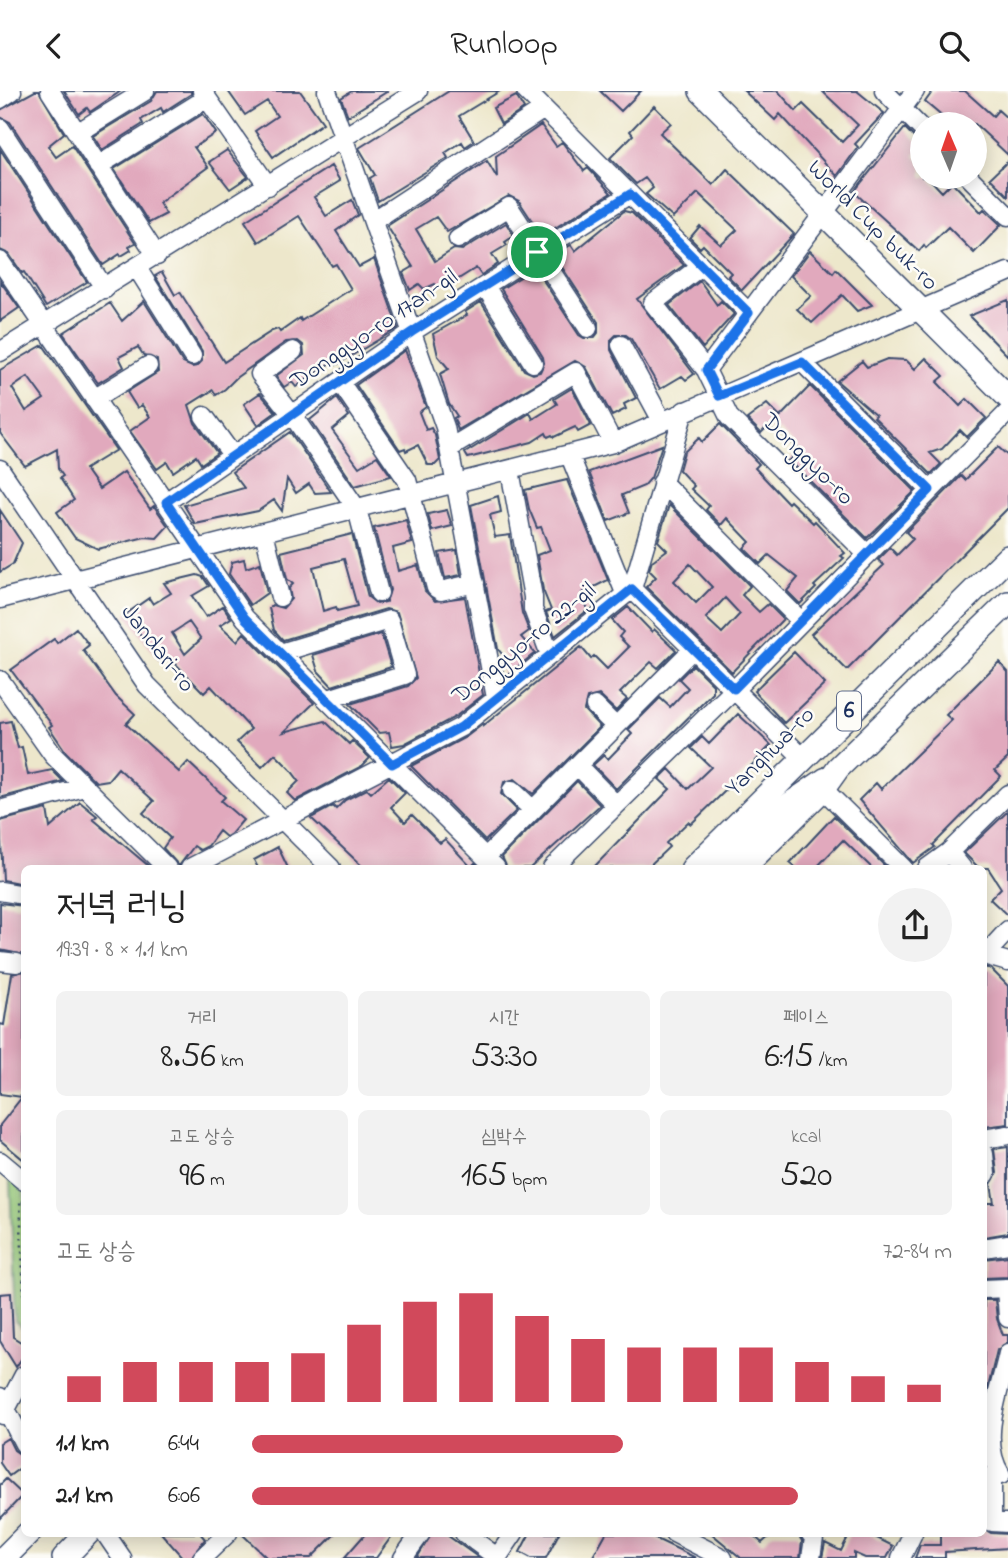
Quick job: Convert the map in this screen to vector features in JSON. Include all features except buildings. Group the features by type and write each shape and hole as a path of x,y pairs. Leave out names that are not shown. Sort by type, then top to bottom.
{"main road":[{"name":"World Cup buk-ro","path":"701,91 1008,397"},
{"name":"Yanghwa-ro","path":"696,865 802,757 1008,557"},
{"name":"6","path":"746,865 823,789 838,768 1008,603"},
{"path":"4,1558 25,1537"},
{"path":"64,1558 84,1537"}],"street":[{"path":"0,99 12,91"},
{"path":"50,91 156,256"},
{"path":"76,133 145,91"},
{"path":"327,91 450,448 496,698"},
{"path":"0,352 105,289 418,91"},
{"path":"526,91 749,313"},
{"path":"884,91 910,116"},
{"path":"706,370 915,91"},
{"path":"98,166 205,95 268,185"},
{"path":"373,221 544,109"},
{"path":"0,128 105,289"},
{"path":"981,189 1008,216"},
{"name":"Donggyo-ro 17an-gil","path":"166,502 412,332 630,194"},
{"name":"Donggyo-ro 17an-gil","path":"458,239 509,207 588,328"},
{"path":"0,261 245,618 491,862 533,810 693,649"},
{"path":"701,266 653,303 706,370 719,396"},
{"path":"137,268 192,356"},
{"name":"Donggyo-ro","path":"0,599 613,443 1008,272"},
{"name":"Donggyo-ro 17an-gil","path":"485,286 533,363"},
{"path":"621,345 662,421"},
{"name":"Donggyo-ro 17an-gil","path":"293,351 260,374 293,415"},
{"path":"802,362 930,490"},
{"path":"94,398 148,366"},
{"path":"450,448 576,372 613,443"},
{"path":"340,382 407,479 436,588 441,591 475,583"},
{"name":"Donggyo-ro","path":"719,396 729,417 867,554"},
{"name":"Donggyo-ro 22-gil","path":"212,863 282,818 461,727 632,589 684,411"},
{"path":"555,865 734,689 1008,412"},
{"path":"204,415 233,456"},
{"path":"293,415 357,509 380,593"},
{"path":"570,456 623,588 632,589 802,757"},
{"name":"Jandari-ro","path":"0,469 148,685 328,865"},
{"path":"510,470 534,597 533,609 551,656"},
{"path":"663,482 801,621"},
{"path":"264,532 280,597"},
{"path":"280,653 389,620 405,675 328,699"},
{"path":"0,680 8,703 52,755 164,865"},
{"path":"595,706 615,726"},
{"path":"577,765 616,805"},
{"path":"722,865 777,810 838,768"},
{"path":"0,810 83,787"},
{"path":"823,789 900,865"},
{"path":"512,790 533,810"},
{"path":"932,865 949,852 1008,794"},
{"path":"949,852 960,865"},
{"path":"0,891 21,894"},
{"path":"987,952 1008,930"},
{"path":"987,956 1008,962"},
{"path":"987,1138 1008,1135"},
{"path":"0,1161 21,1178"},
{"path":"987,1248 1008,1244"},
{"path":"987,1289 1007,1288 1008,1318"},
{"path":"1008,1353 991,1424 991,1461 996,1475 992,1523 1008,1523"},
{"path":"21,1380 2,1408 21,1436"},
{"path":"108,1537 122,1558"},
{"path":"202,1558 219,1537"},
{"path":"403,1558 418,1537"},
{"path":"469,1537 497,1558 511,1537"},
{"path":"682,1537 723,1558"},
{"path":"811,1558 813,1537"},
{"path":"901,1558 910,1537"}],"green space":[{"path":"10,1177 21,1186 21,1326 15,1321"}],"route":[{"path":"630,194 749,313 706,370 719,396 802,362 930,490 734,689 632,589 461,727 392,764 245,618 166,502 412,332 537,252 630,194"}]}
